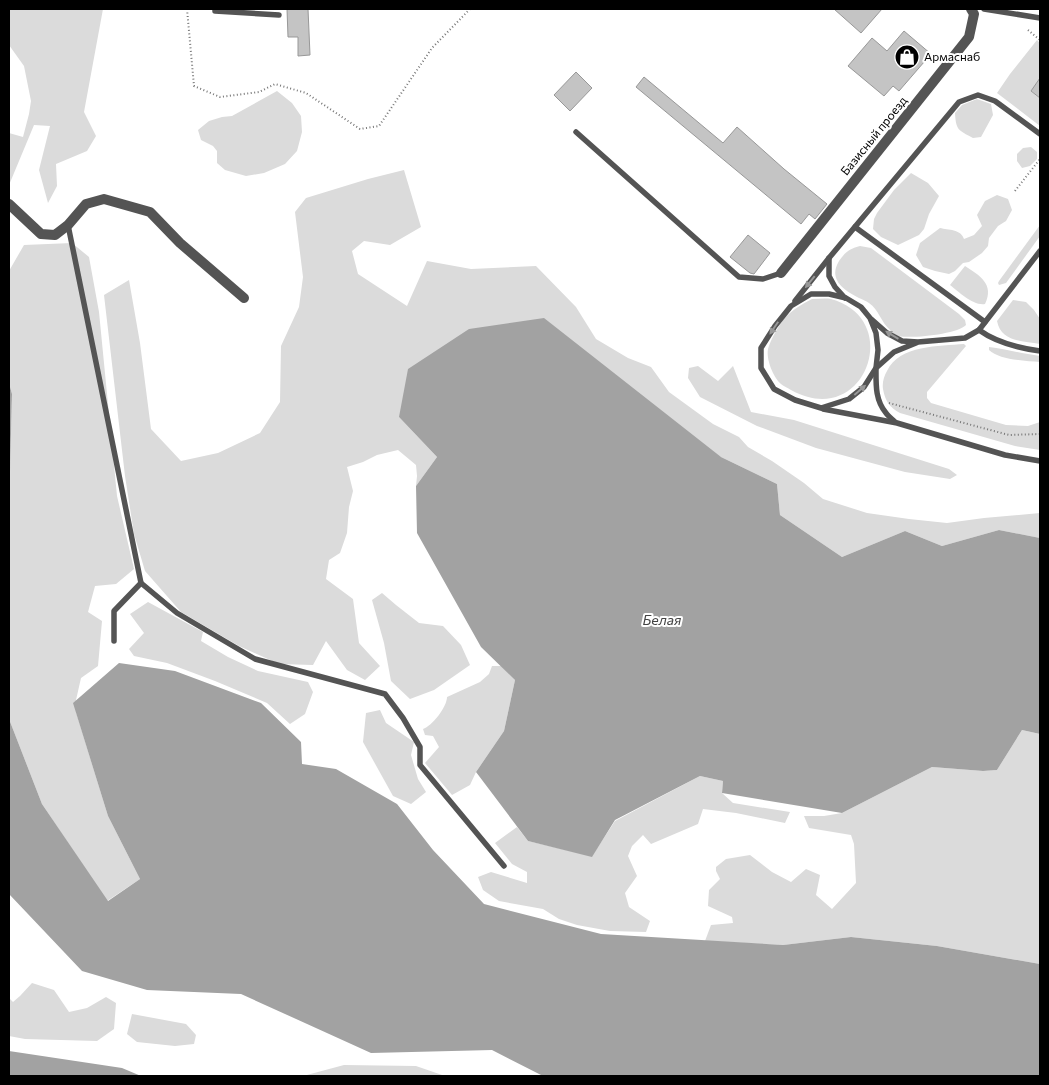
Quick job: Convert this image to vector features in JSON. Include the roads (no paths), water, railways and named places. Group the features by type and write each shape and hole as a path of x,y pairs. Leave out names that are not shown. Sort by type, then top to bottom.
{"street":[{"name":"Базисный проезд","path":"781,273 969,37 974,14 971,9"},
{"path":"9,204 41,234 55,235 68,225 86,204 104,199 150,212 180,243 244,298"}],"lane":[{"path":"215,9 215,11 279,15"},
{"path":"984,9 1040,18"},
{"path":"1040,134 995,101 978,95 959,102 775,326 762,348 761,368 774,389 795,400 821,408 897,423 1005,455 1040,461"},
{"path":"576,132 740,276 763,279 781,273"},
{"path":"68,225 140,583 177,613 255,659 385,694 403,718 420,748 420,765 504,866"},
{"path":"855,227 985,322"},
{"path":"829,258 829,276 835,287 846,298 861,307 887,333 902,341 918,342 965,338 979,330 1040,251"},
{"path":"791,306 811,294 829,294 846,298"},
{"path":"870,318 876,333 878,350 876,388 879,401 885,413 897,423"},
{"path":"979,330 1000,342 1040,351"},
{"path":"821,408 848,399 864,387 876,368 894,352 918,342"},
{"path":"114,641 114,611 140,583"}],"water":[{"name":"Белая","path":"544,318 721,457 777,484 780,515 842,557 905,531 942,546 999,530 1040,538 1040,734 1022,730 997,770 983,771 932,767 842,813 722,793 723,781 700,776 615,820 592,857 528,841 476,772 504,731 515,680 481,647 417,533 416,486 437,457 399,417 408,369 469,329"},
{"path":"9,383 12,394 9,511"},
{"path":"119,663 175,671 261,703 301,742 302,764 336,769 397,804 433,850 484,904 601,934 783,945 851,937 937,946 1040,964 1040,1076 543,1076 492,1050 371,1053 241,994 147,990 82,971 9,894 9,719 42,804 108,901 140,879 108,816 73,703"},
{"path":"9,1051 122,1068 141,1076 9,1076"}],"place":[{"name":"Армаснаб","path":"907,57"}]}
